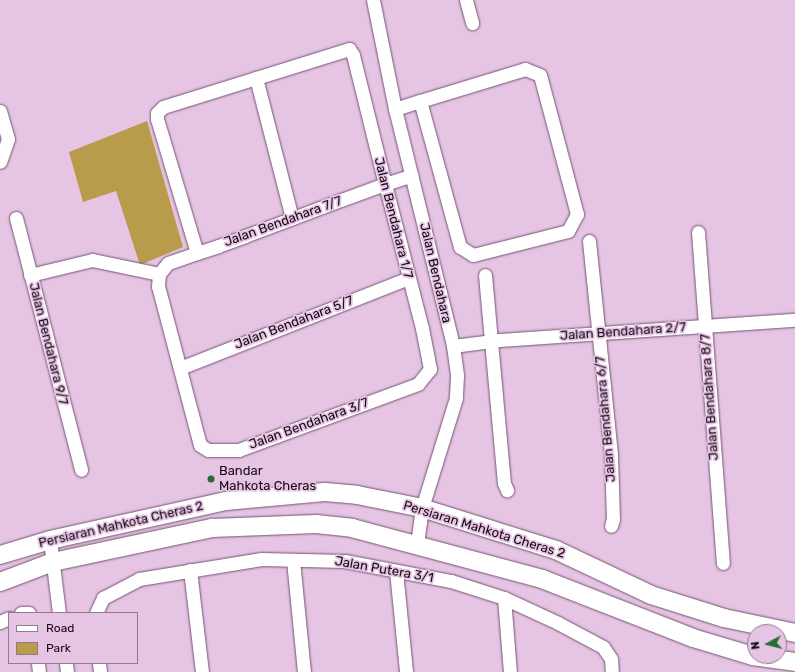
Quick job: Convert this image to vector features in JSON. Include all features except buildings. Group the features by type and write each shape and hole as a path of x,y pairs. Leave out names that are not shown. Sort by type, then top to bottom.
{"street":[{"name":"Jalan Bendahara","path":"373,0 395,109 452,342 457,376 456,398 422,508 417,545"},
{"path":"466,0 472,23"},
{"name":"Jalan Bendahara 1/7","path":"256,78 349,49 353,55 430,369 418,384"},
{"path":"395,109 420,101 525,70 540,76 577,214 568,231 473,255 460,247 420,101"},
{"path":"197,253 157,119 157,112 163,107 256,78 292,218"},
{"path":"0,111 8,139 0,162"},
{"name":"Jalan Bendahara 7/7","path":"159,274 168,263 412,175"},
{"name":"Jalan Bendahara 9/7","path":"16,218 80,470"},
{"name":"Jalan Bendahara 8/7","path":"698,232 723,563"},
{"name":"Jalan Bendahara 6/7","path":"589,241 611,455 613,519 611,526"},
{"path":"30,275 92,260 159,274 158,286 180,368"},
{"path":"485,275 494,340 504,483 507,490"},
{"name":"Jalan Bendahara 5/7","path":"180,368 408,278"},
{"name":"Jalan Bendahara 2/7","path":"452,342 795,320"},
{"name":"Jalan Bendahara 3/7","path":"180,368 200,445 208,450 239,450 418,384"},
{"name":"Persiaran Mahkota Cheras 2","path":"0,555 50,540 226,501 325,492 357,495 422,508 556,550 651,595 724,618 795,633"},
{"name":"Persiaran Mahkota Cheras 2","path":"0,582 53,562 212,528 316,524 352,528 542,578 693,638 753,656 795,662"},
{"path":"50,540 59,612"},
{"name":"Jalan Putera 3/1","path":"96,612 103,598 139,579 261,559 345,561 451,581 504,598 558,623 603,647 611,659 612,672"},
{"path":"293,560 304,672"},
{"path":"190,570 202,672"},
{"path":"396,571 406,672"},
{"path":"504,598 510,672"}],"green space":[{"path":"147,121 183,247 140,265 116,191 83,202 69,152"}],"place":[{"name":"Bandar Mahkota Cheras","path":"211,479"}]}
